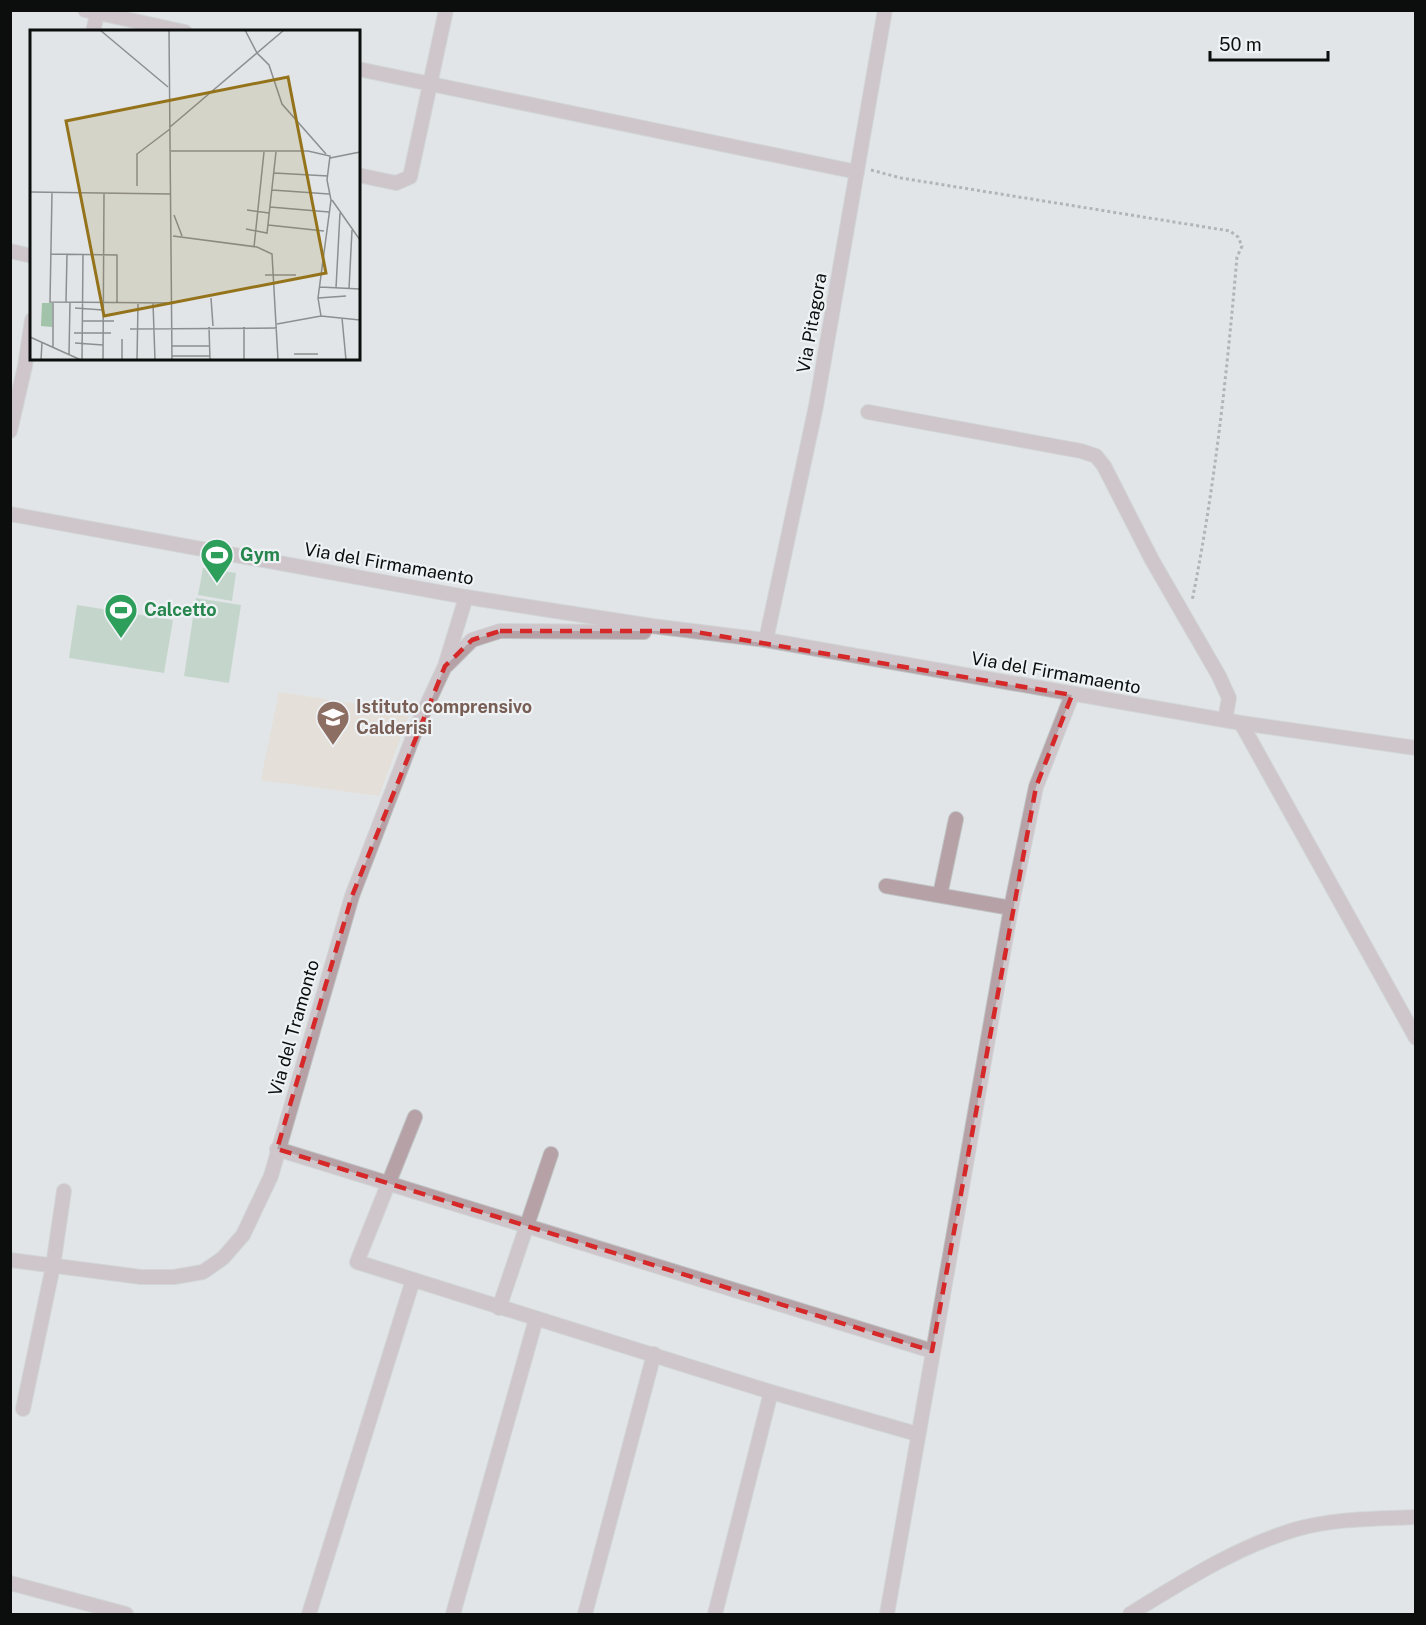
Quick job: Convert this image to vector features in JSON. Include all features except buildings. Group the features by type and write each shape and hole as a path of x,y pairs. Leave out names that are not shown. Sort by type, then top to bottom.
{"street":[{"path":"360,175 396,183 410,177 446,10"},
{"name":"Via Pitagora","path":"766,640 816,406 885,10"},
{"path":"93,30 94,11 176,30"},
{"path":"360,69 857,169"},
{"path":"10,251 30,256"},
{"path":"10,430 30,333"},
{"path":"10,364 25,366"},
{"path":"868,412 1081,451 1096,456 1104,466 1229,698 1225,720"},
{"name":"Via del Firmamaento","path":"10,514 466,597 690,631 766,640 1072,695 1241,723 1416,748"},
{"name":"Via del Tramonto","path":"10,1260 141,1277 174,1276 203,1272 223,1258 243,1235 272,1176 277,1149 352,896 418,724 445,666 466,597"},
{"name":"Via del Firmamaento","path":"445,666 472,640 500,630 690,631"},
{"path":"887,1614 1011,908 1036,788 1072,695"},
{"path":"1241,723 1416,1038"},
{"path":"940,895 956,819"},
{"path":"886,886 1011,908"},
{"path":"415,1117 357,1262 771,1392 917,1434"},
{"path":"277,1149 932,1351"},
{"path":"499,1308 551,1154"},
{"path":"23,1409 53,1266 64,1191"},
{"path":"309,1614 413,1280"},
{"path":"453,1614 536,1319"},
{"path":"585,1614 654,1354"},
{"path":"715,1614 771,1392"},
{"path":"1130,1614 1190,1578 1248,1549 1297,1529 1347,1519 1416,1517"},
{"path":"10,1583 126,1614"}],"path":[{"path":"857,169 1230,231 1238,237 1242,246 1237,257 1225,392 1208,525 1190,609 1185,616"}],"highlighted area":[{"path":"500,631 690,631 1072,695 1036,787 932,1351 277,1149 352,896 445,666 472,640"}],"shaded area":[{"name":"Istituto comprensivo Calderisi","path":"279,692 410,712 379,796 261,780"}],"green space":[{"name":"Gym","path":"203,568 236,573 232,601 198,595"},
{"path":"196,598 241,605 229,683 184,676"},
{"name":"Calcetto","path":"77,605 173,620 164,673 69,658"}],"place":[{"name":"Gym","path":"217,584"},
{"name":"Calcetto","path":"121,639"},
{"name":"Istituto comprensivo Calderisi","path":"333,746"}]}
